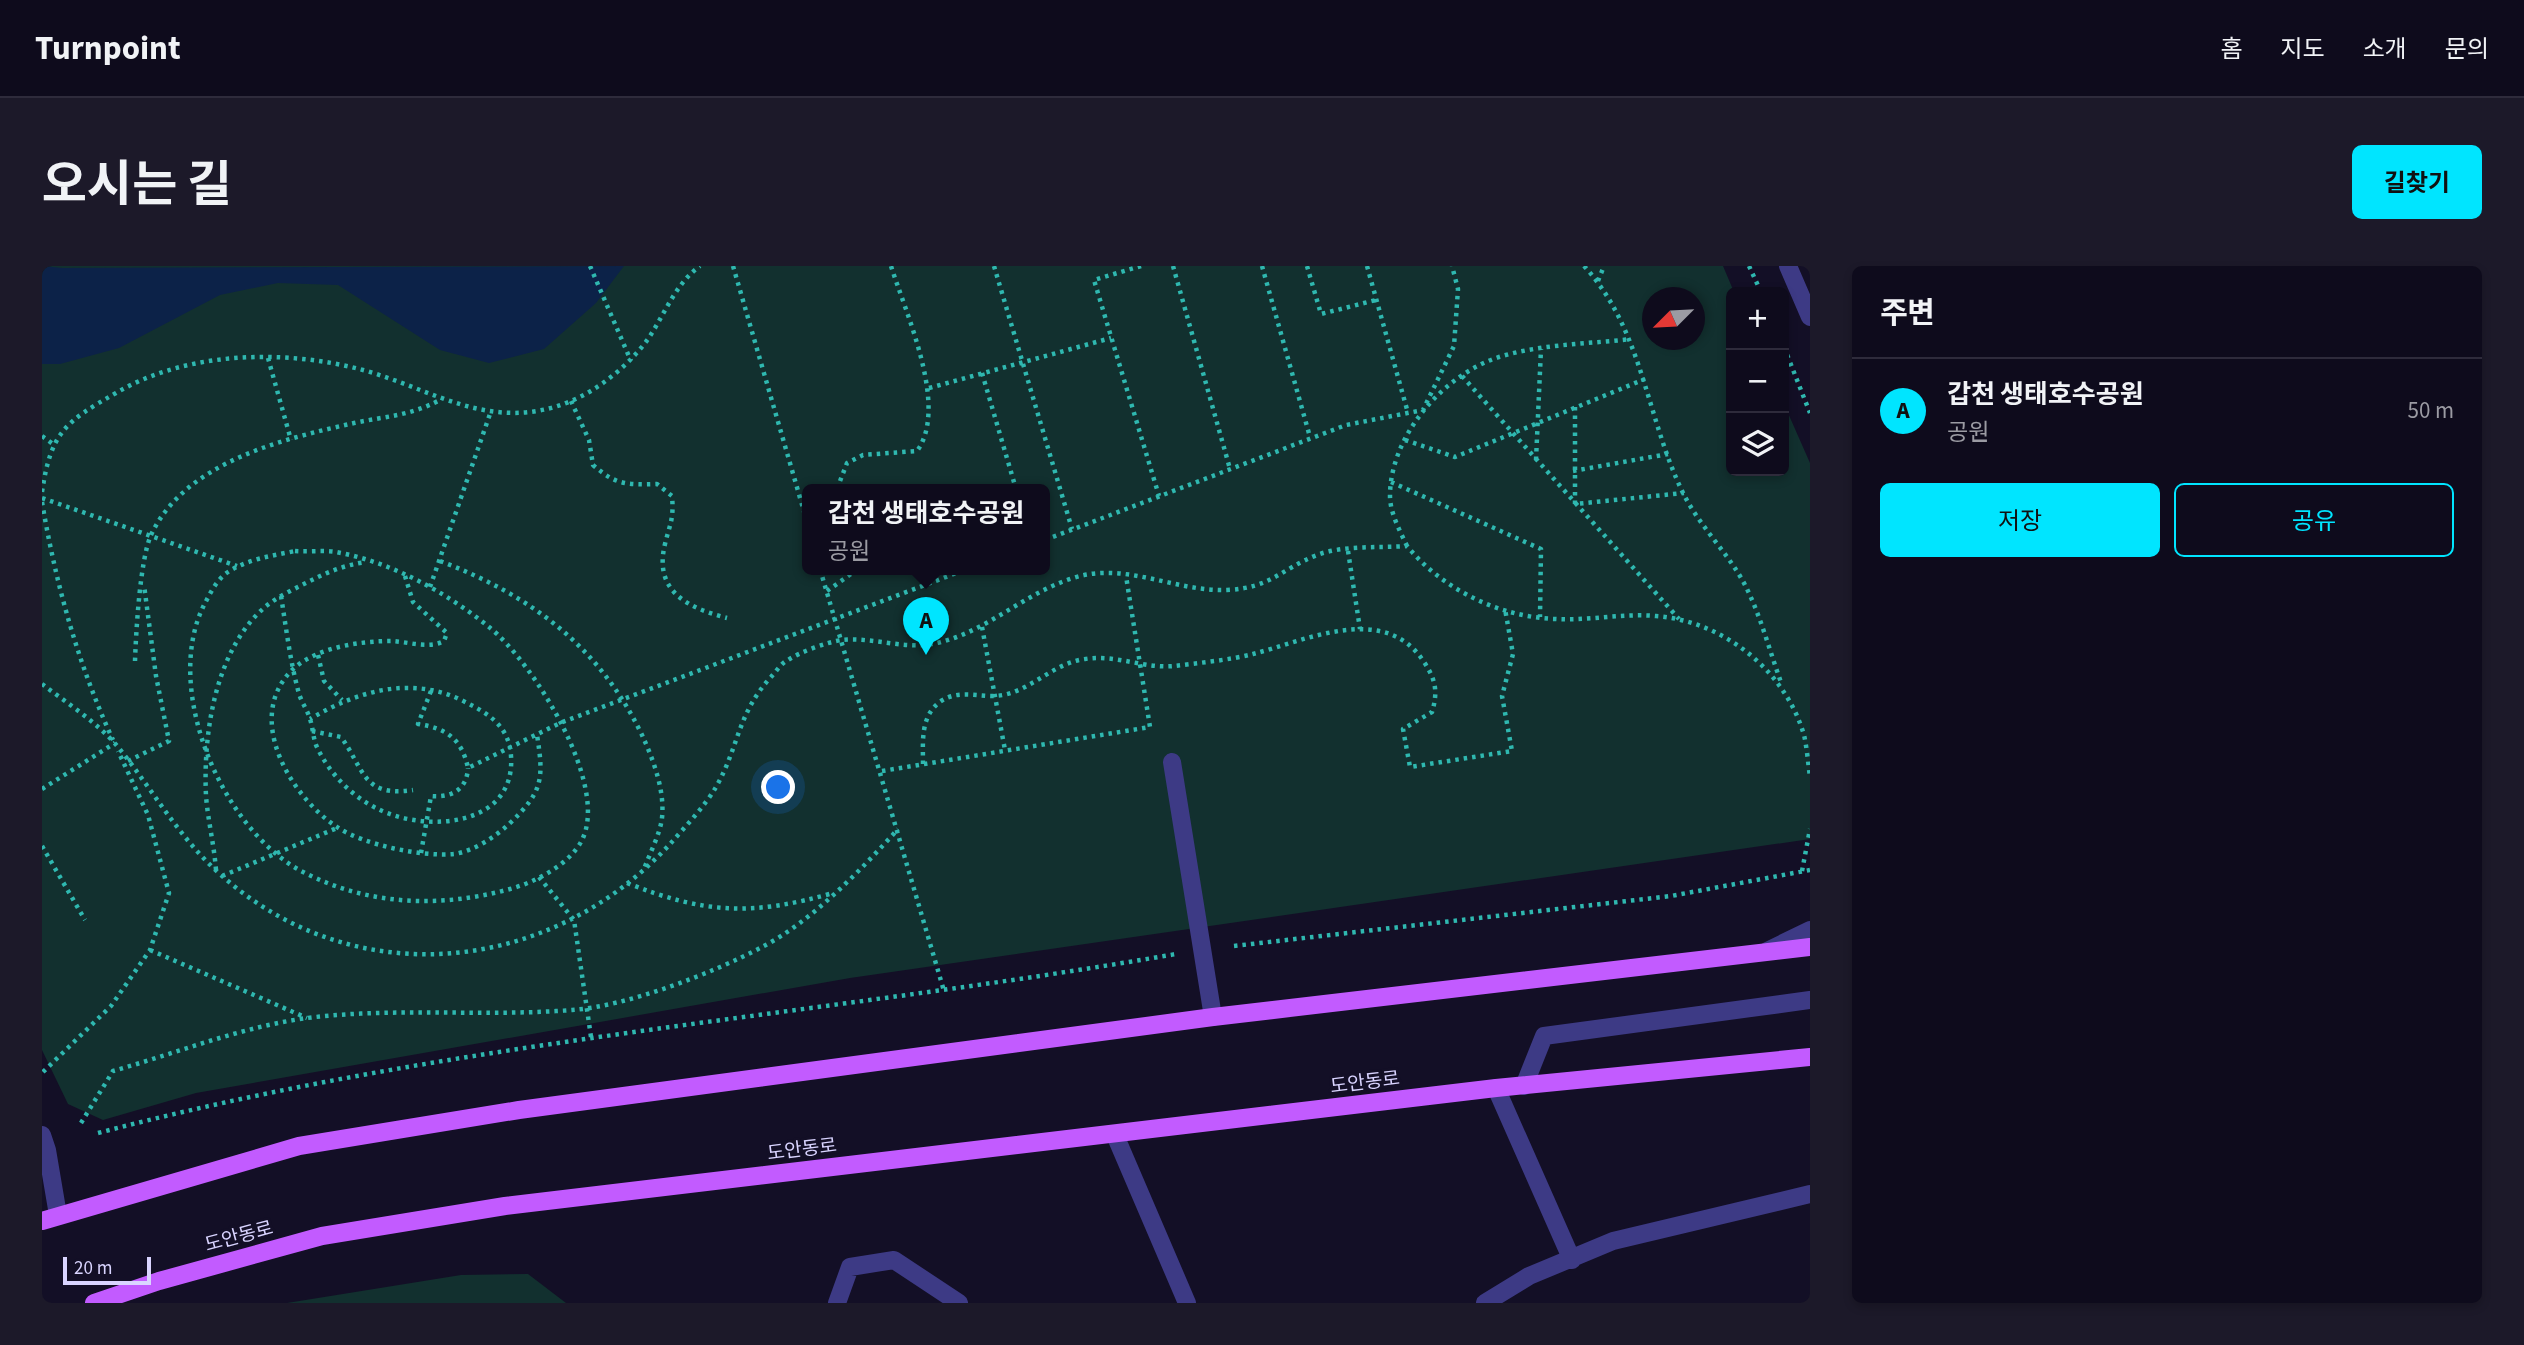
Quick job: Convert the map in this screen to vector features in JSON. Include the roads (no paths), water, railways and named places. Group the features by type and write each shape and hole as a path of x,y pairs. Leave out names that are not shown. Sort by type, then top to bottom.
{"main road":[{"path":"50,1218 299,1146 519,1110 1213,1017 1810,947"},
{"name":"도안동로","path":"94,1303 159,1281 321,1236 492,1208 1496,1088 1810,1057"}],"street":[{"path":"1788,266 1810,317"},
{"path":"1172,762 1213,1017"},
{"path":"1767,951 1810,930"},
{"path":"1524,1086 1544,1036 1810,1000"},
{"path":"1496,1088 1572,1260"},
{"path":"42,1135 47,1150 50,1218"},
{"path":"1115,1135 1187,1303"},
{"path":"1485,1303 1529,1276 1613,1241 1810,1194"},
{"path":"837,1303 850,1267 894,1260 958,1303"}],"water":[{"path":"42,266 624,266 596,303 544,349 489,363 440,350 338,285 278,283 220,295 119,348 60,364 42,364"}],"place":[{"name":"갑천 생태호수공원","path":"926,655"}]}
